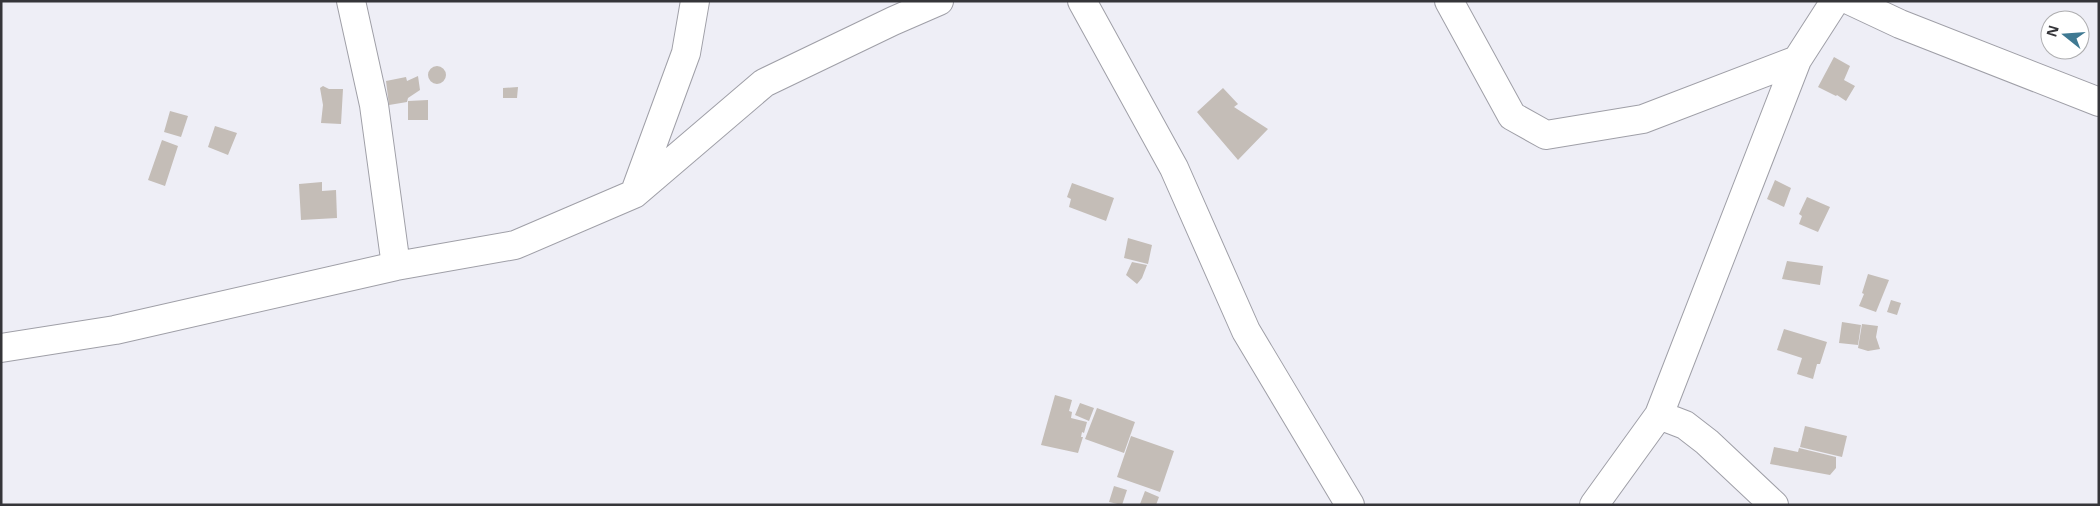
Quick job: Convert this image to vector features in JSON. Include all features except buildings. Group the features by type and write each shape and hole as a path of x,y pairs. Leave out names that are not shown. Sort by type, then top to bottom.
{"street":[{"path":"351,1 374,105 396,266"},
{"path":"634,194 686,53 696,1"},
{"path":"1,348 115,330 396,266 515,244 634,194 764,83 939,1"},
{"path":"1082,1 1174,168 1246,331 1350,505"},
{"path":"1449,1 1512,116 1546,135 1644,119 1798,60"},
{"path":"1594,505 1659,415 1798,60 1835,1"},
{"path":"1852,1 1900,24 2099,102"},
{"path":"1659,415 1685,425 1707,442 1774,505"}]}
